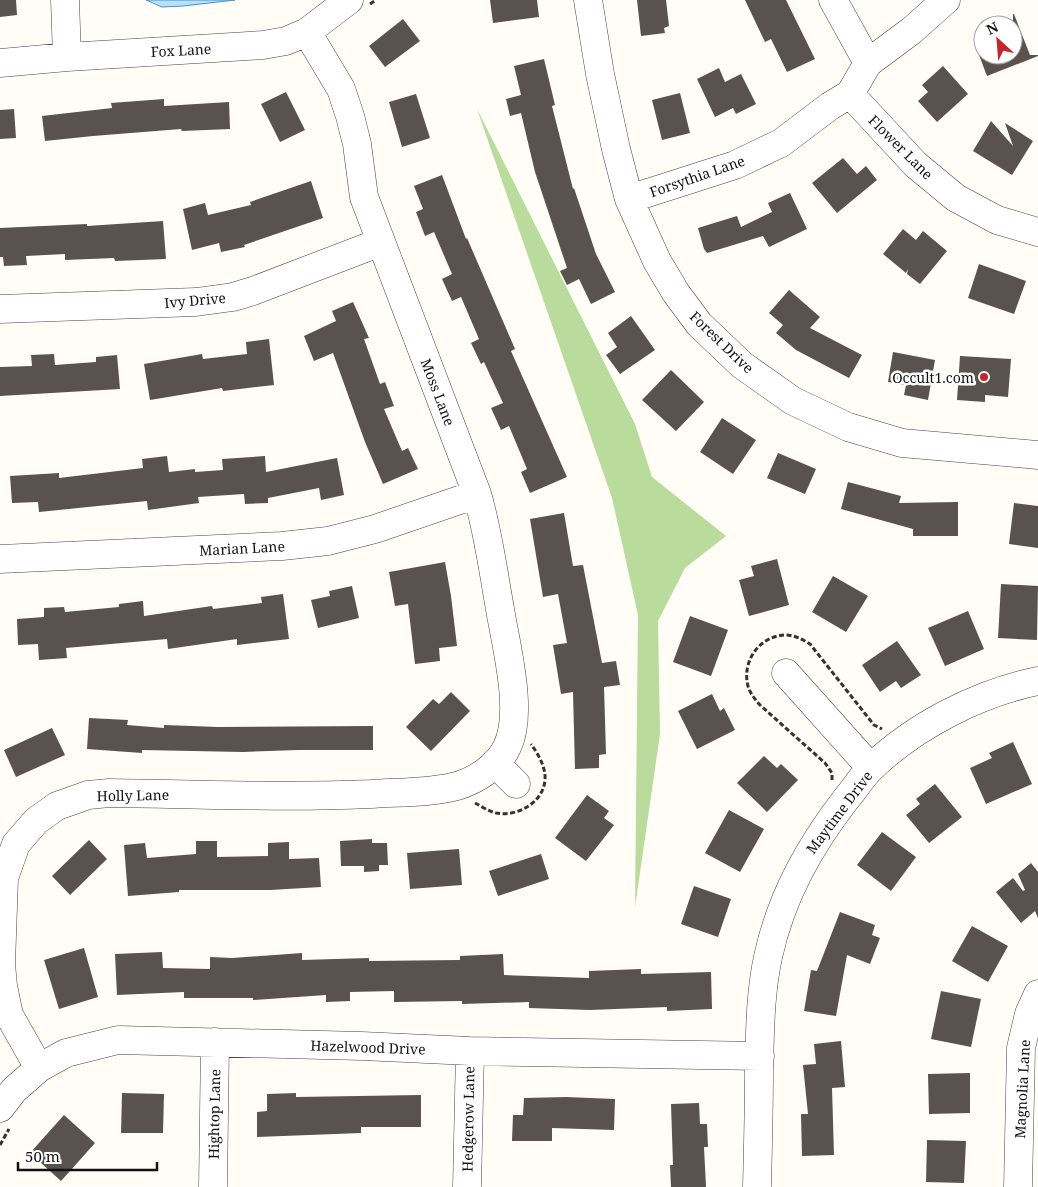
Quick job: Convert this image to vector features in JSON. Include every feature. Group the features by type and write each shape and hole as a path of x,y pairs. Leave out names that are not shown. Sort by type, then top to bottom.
{"street":[{"path":"65,0 67,57"},
{"name":"Forest Drive","path":"588,0 600,74 629,199 657,261 676,293 699,324 742,365 793,401 848,427 902,443 1038,455"},
{"path":"833,0 868,64"},
{"name":"Forsythia Lane","path":"629,199 735,166 781,144 830,106 850,94 868,64 911,31 946,0"},
{"name":"Fox Lane","path":"0,63 263,45 286,41 307,32 359,3"},
{"name":"Moss Lane","path":"307,32 341,89 357,144 364,197 477,494 485,522 513,687 514,712 512,730 507,747 495,763"},
{"name":"Flower Lane","path":"850,94 916,165 956,198 997,220 1038,232"},
{"name":"Ivy Drive","path":"0,309 196,302 233,297 381,242"},
{"name":"Marian Lane","path":"0,559 282,546 328,541 375,529 477,494"},
{"path":"786,673 871,768"},
{"name":"Maytime Drive","path":"757,1187 761,1015 768,958 776,926 787,895 804,860 823,829 871,768 898,746 962,706 990,695 1038,681"},
{"path":"495,763 516,784"},
{"name":"Holly Lane","path":"39,1068 9,1015 2,986 4,878 16,844 36,821 57,806 88,795 109,793 330,796 436,790 459,786 479,777 495,763"},
{"name":"Magnolia Lane","path":"1018,1187 1029,1097 1021,1048 1029,1014 1038,994"},
{"name":"Hazelwood Drive","path":"6,1117 14,1090 39,1068 66,1054 118,1040 470,1051 760,1056"},
{"name":"Hightop Lane","path":"212,1187 216,1042"},
{"name":"Hedgerow Lane","path":"467,1187 470,1051"}],"path":[{"path":"359,3 376,0"},
{"path":"829,788 832,773 828,767 760,705 752,695 747,683 747,669 751,656 760,645 771,638 785,635 798,637 810,644 874,725 885,729"},
{"path":"467,802 474,802 494,812 504,814 515,813 533,802 545,780 540,758 530,743"},
{"path":"0,1145 6,1117"}],"green space":[{"path":"477,109 635,424 652,477 726,536 685,568 658,621 660,734 635,907 638,615 612,498"}],"water":[{"path":"146,0 235,0 162,7"}],"building":[{"path":"0,0 16,0 17,15 0,17"},
{"path":"490,0 537,0 539,17 493,23"},
{"path":"637,0 666,0 669,26 664,28 665,33 641,36"},
{"path":"745,0 786,0 815,59 787,72 771,39 765,42"},
{"path":"403,19 420,41 385,67 369,46"},
{"path":"1023,37 1030,55 1038,56 1023,62"},
{"path":"544,59 555,105 552,106 573,189 596,254 615,292 591,304 579,279 567,285 560,271 567,268 535,172 521,113 510,116 506,99 521,95 514,66"},
{"path":"983,65 1015,65 987,76"},
{"path":"943,66 968,94 937,122 918,101 928,92 922,85"},
{"path":"719,68 725,82 741,74 756,104 736,114 733,108 715,117 697,79"},
{"path":"286,92 305,130 280,142 261,104"},
{"path":"680,93 690,133 662,140 652,100"},
{"path":"416,94 430,138 402,147 389,102"},
{"path":"164,99 164,106 229,102 230,129 182,131 181,129 45,141 42,116 112,108 111,103"},
{"path":"14,109 16,138 0,139 0,110"},
{"path":"991,121 1013,146 1005,123 1033,141 1012,175 973,151"},
{"path":"843,158 857,174 866,166 877,180 837,213 812,183"},
{"path":"442,175 466,239 515,349 511,351 567,477 530,493 521,472 527,469 509,426 501,430 491,408 503,403 484,362 481,364 471,343 479,339 461,297 452,301 442,279 452,274 434,232 425,236 416,212 423,209 414,186"},
{"path":"311,181 323,218 244,245 245,247 221,252 219,243 192,250 183,209 205,203 208,215 251,205 250,202"},
{"path":"790,193 807,229 769,247 763,236 707,253 704,249 698,228 737,216 741,227 772,212 768,203"},
{"path":"163,221 166,259 115,261 114,258 65,260 65,254 26,256 27,265 4,266 3,257 0,257 0,228 87,224 87,226"},
{"path":"903,229 916,240 923,231 947,251 920,284 907,274 908,269 906,273 883,254"},
{"path":"979,264 1026,281 1014,314 968,298"},
{"path":"789,290 820,317 810,328 862,355 849,378 796,350 776,333 783,325 769,313"},
{"path":"353,302 369,338 364,339 380,384 385,382 394,406 384,409 402,451 408,448 418,469 383,484 365,442 333,353 314,361 304,336 336,321 332,311"},
{"path":"631,316 655,350 620,374 606,355 617,347 608,333"},
{"path":"269,339 274,385 223,391 222,388 150,400 144,364 202,354 203,359 247,354 246,342"},
{"path":"893,352 935,360 928,400 904,395 906,385 888,382"},
{"path":"54,354 55,365 96,362 96,357 117,355 120,389 0,396 0,367 32,366 31,355"},
{"name":"Occult1.com","path":"960,356 1011,359 1008,397 985,395 985,402 957,400"},
{"path":"671,370 704,402 676,431 642,400"},
{"path":"722,418 756,440 733,474 700,452"},
{"path":"778,453 816,469 805,494 767,478"},
{"path":"167,456 169,472 195,469 195,472 223,470 222,459 265,456 266,472 337,458 344,495 321,500 319,488 268,498 268,503 245,504 244,494 198,497 199,503 148,510 147,501 39,512 38,502 12,503 10,476 59,473 59,478 143,468 142,459"},
{"path":"848,482 901,496 899,503 958,502 958,536 913,536 913,529 841,509"},
{"path":"1014,503 1038,506 1038,548 1009,544"},
{"path":"564,513 573,566 583,565 602,663 616,661 620,685 604,687 606,754 599,755 599,768 575,769 573,692 561,694 553,645 567,643 558,594 543,597 530,519"},
{"path":"777,559 789,605 749,616 739,580 754,576 751,566"},
{"path":"445,562 457,646 439,648 440,661 415,664 408,604 395,606 389,572"},
{"path":"833,576 868,596 846,632 812,612"},
{"path":"1001,584 1038,586 1037,640 998,638"},
{"path":"352,586 359,618 318,628 311,600 330,596 329,591"},
{"path":"283,594 289,639 237,645 237,639 168,649 167,639 66,648 67,658 39,660 38,644 18,645 17,619 44,617 44,608 64,607 65,612 119,607 119,604 143,601 144,616 212,606 213,609 262,603 261,597"},
{"path":"968,611 984,649 945,666 928,628"},
{"path":"690,616 728,630 711,676 673,662"},
{"path":"897,641 921,675 901,688 896,681 880,692 862,665"},
{"path":"451,692 470,711 431,751 406,727 433,699 439,704"},
{"path":"712,694 720,711 724,708 735,730 697,749 678,711"},
{"path":"89,718 128,720 127,725 164,728 164,725 218,727 373,726 373,750 243,752 142,750 142,753 87,749"},
{"path":"52,728 65,755 16,777 4,750"},
{"path":"1013,742 1032,784 986,804 970,768 992,758 989,753"},
{"path":"764,756 777,768 781,764 798,780 767,812 737,783"},
{"path":"935,784 962,817 929,843 906,815 920,804 916,799"},
{"path":"587,795 609,811 604,818 614,825 586,861 555,838"},
{"path":"729,810 764,829 740,872 705,853"},
{"path":"882,832 916,857 891,891 857,865"},
{"path":"372,839 372,843 387,843 388,865 379,865 379,871 364,872 364,866 341,866 340,841"},
{"path":"89,840 107,859 70,895 52,876"},
{"path":"196,841 217,841 217,857 268,856 268,843 289,842 289,859 319,858 321,887 270,890 179,890 179,892 128,896 124,845 145,843 147,858 196,854"},
{"path":"459,849 462,885 410,889 407,853"},
{"path":"541,854 549,879 498,896 489,871"},
{"path":"1031,863 1038,872 1038,918 1035,911 1021,923 996,892 1013,878 1023,891 1025,890 1018,874"},
{"path":"694,886 731,899 718,937 681,924"},
{"path":"840,912 875,925 872,935 880,938 870,964 847,955 836,1016 804,1011 811,970 817,971"},
{"path":"972,926 1008,946 988,982 952,961"},
{"path":"84,948 98,997 59,1009 44,960"},
{"path":"162,952 163,968 210,969 210,957 232,958 302,953 302,960 369,958 369,961 460,960 460,956 503,954 504,975 589,978 589,971 641,969 641,974 711,972 712,1009 667,1011 667,1007 590,1010 529,1008 529,1002 462,1004 462,1001 394,1002 394,991 350,992 350,1001 326,1002 326,995 253,1000 253,998 184,998 184,992 117,995 115,954"},
{"path":"941,991 981,999 971,1047 931,1039"},
{"path":"841,1041 845,1087 832,1088 834,1155 802,1156 801,1114 808,1114 803,1065 816,1064 814,1044"},
{"path":"970,1073 970,1113 929,1114 928,1074"},
{"path":"122,1093 164,1094 163,1133 121,1133"},
{"path":"296,1093 296,1097 421,1095 421,1127 361,1127 361,1133 257,1137 257,1112 267,1111 267,1094"},
{"path":"524,1098 615,1099 614,1130 552,1128 552,1141 512,1141 513,1115 523,1115"},
{"path":"699,1103 700,1124 707,1124 708,1147 704,1147 706,1187 671,1187 670,1165 673,1165 671,1104"},
{"path":"64,1115 95,1143 61,1181 30,1153"},
{"path":"927,1140 966,1141 964,1183 926,1182"}],"place":[{"name":"Occult1.com","path":"984,377"}]}
